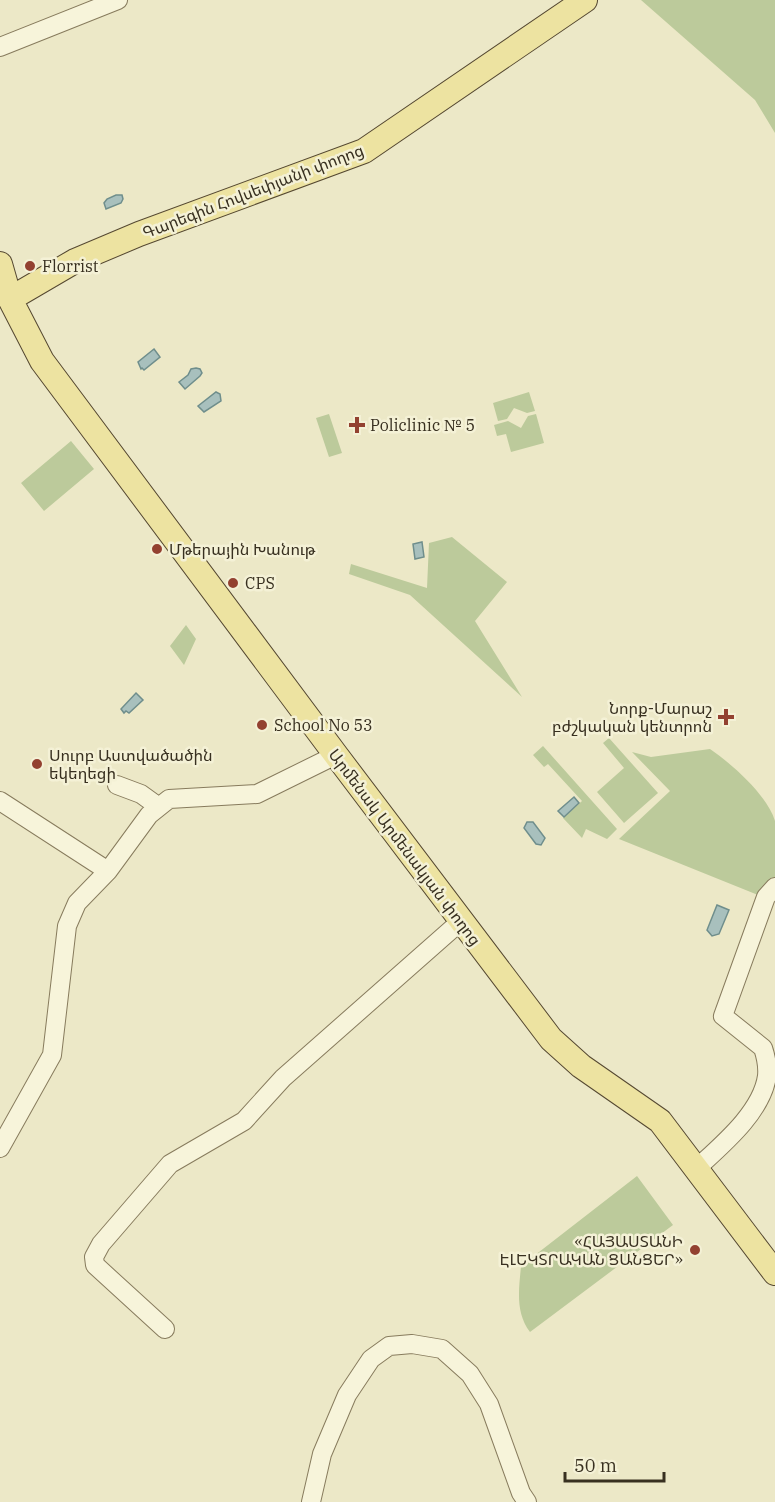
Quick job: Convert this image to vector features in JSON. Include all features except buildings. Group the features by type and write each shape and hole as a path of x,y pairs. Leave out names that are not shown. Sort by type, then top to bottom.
{"main road":[{"name":"Գարեգին Հովսեփյանի փողոց","path":"5,300 75,261 139,234 364,151 585,0"},
{"name":"Արմենակ Արմենակյան փողոց","path":"0,264 5,300 42,361 551,1039 581,1066 660,1121 775,1273"}],"street":[{"path":"0,47 118,0"},
{"path":"0,1148 52,1055 67,926 77,903 108,871 149,815 169,798 257,794 336,755"},
{"path":"117,785 141,794 159,807"},
{"path":"0,801 108,871"},
{"path":"697,1168 730,1138 757,1102 765,1084 767,1072 764,1048 723,1016 766,897 775,887"},
{"path":"165,1329 95,1265 94,1254 101,1244 170,1164 244,1121 283,1078 461,921"},
{"path":"311,1502 322,1454 347,1395 371,1359 389,1346 412,1344 442,1349 470,1374 489,1404 520,1493 527,1502"}],"green space":[{"path":"641,0 775,0 775,133 755,100"},
{"path":"529,392 535,411 527,413 514,408 507,419 498,421 493,403"},
{"path":"329,414 342,453 329,457 316,418"},
{"path":"536,414 544,443 511,452 506,434 497,436 494,425 508,421 521,428 528,416"},
{"path":"71,441 94,469 44,511 21,483"},
{"path":"452,537 507,582 475,621 522,697 410,595 349,574 351,564 427,588 429,543"},
{"path":"186,625 196,639 184,665 170,646"},
{"path":"609,738 658,793 624,823 597,792 624,768 603,743"},
{"path":"543,746 617,829 607,839 586,829 582,838 563,818 582,801 548,764 544,767 533,755"},
{"path":"710,749 757,791 775,821 775,877 758,895 619,839 670,791 632,752 651,757"},
{"path":"637,1176 673,1225 530,1332 520,1308 521,1266"}],"water":[{"path":"116,195 122,195 121,203 106,209 104,203"},
{"path":"154,349 160,357 144,370 141,369 138,362"},
{"path":"196,368 202,373 185,389 179,382 188,375 191,369"},
{"path":"216,392 220,394 221,401 204,412 198,406"},
{"path":"422,542 424,557 415,559 413,544"},
{"path":"136,693 143,700 129,713 126,711 124,713 121,709"},
{"path":"574,797 579,803 564,817 558,811"},
{"path":"527,822 533,822 545,838 541,845 536,844 524,828"},
{"path":"717,905 729,910 719,934 712,936 707,930"}],"place":[{"name":"Florrist","path":"30,266"},
{"name":"Policlinic № 5","path":"357,425"},
{"name":"Մթերային Խանութ","path":"157,549"},
{"name":"CPS","path":"233,583"},
{"name":"Նորք-Մարաշ բժշկական կենտրոն","path":"726,717"},
{"name":"School No 53","path":"262,725"},
{"name":"Սուրբ Աստվածածին եկեղեցի","path":"37,764"},
{"name":"«ՀԱՅԱՍՏԱՆԻ ԷԼԵԿՏՐԱԿԱՆ ՑԱՆՑԵՐ»","path":"695,1250"}]}
